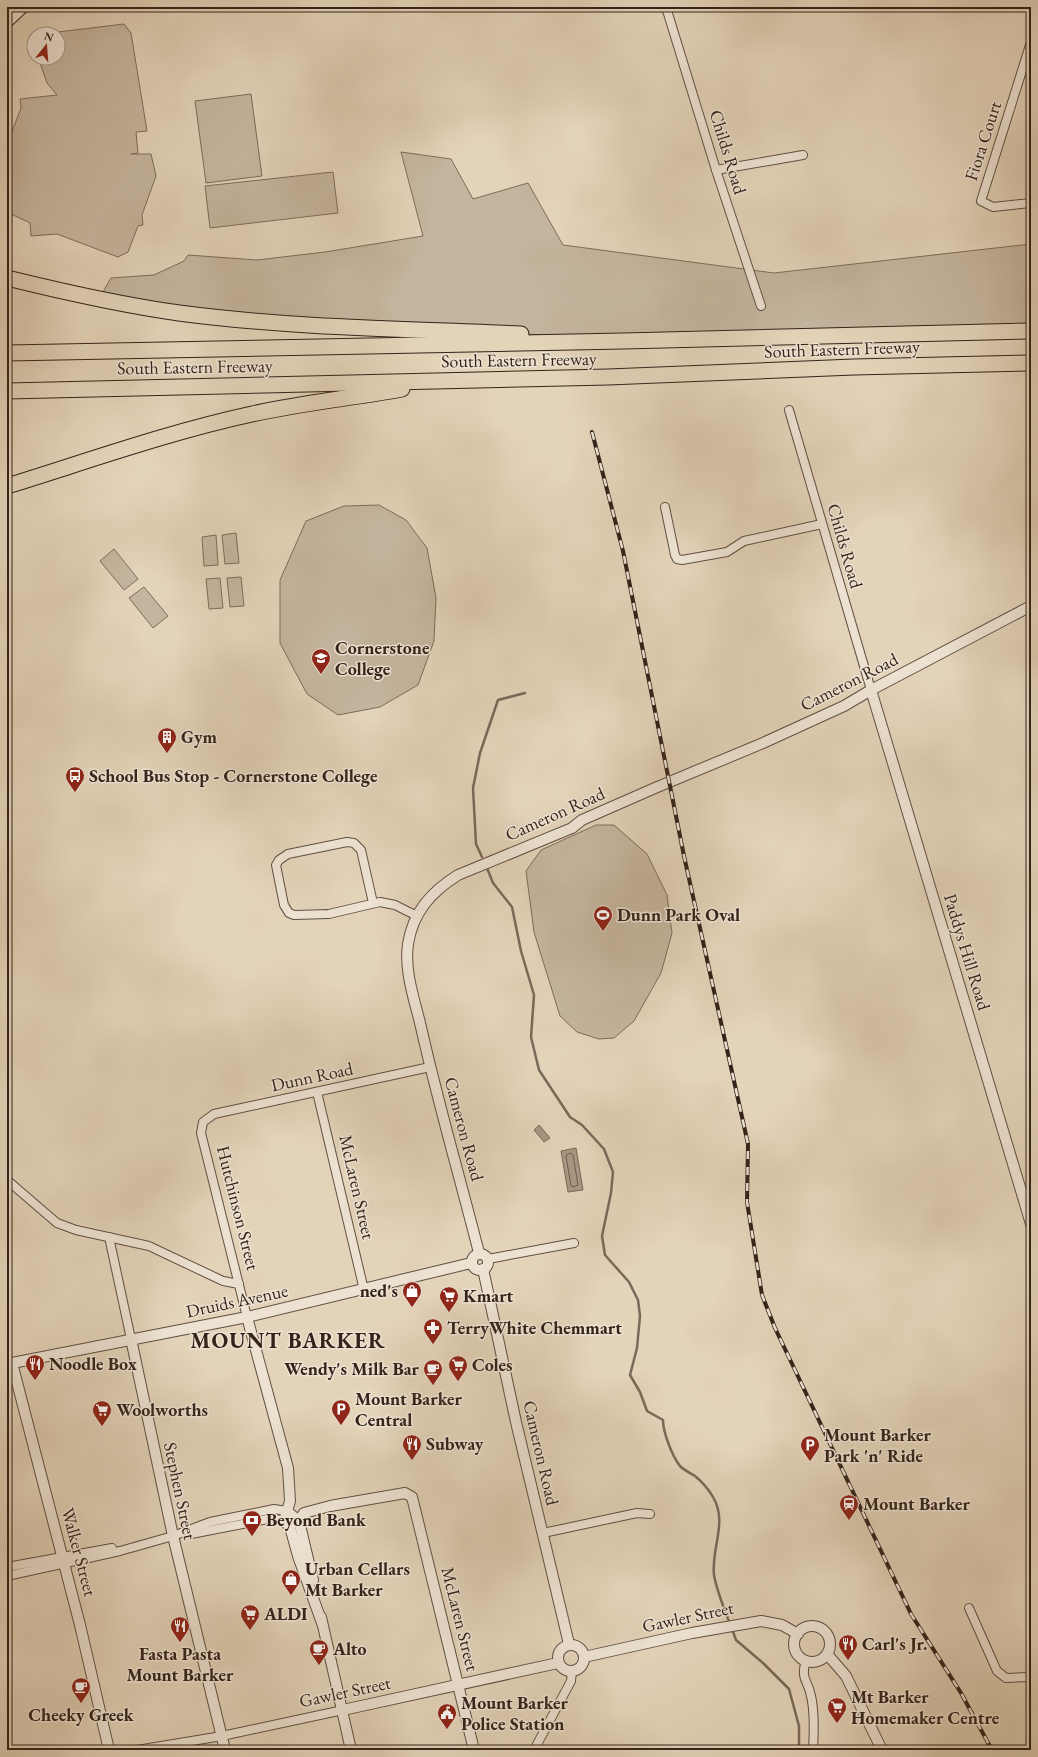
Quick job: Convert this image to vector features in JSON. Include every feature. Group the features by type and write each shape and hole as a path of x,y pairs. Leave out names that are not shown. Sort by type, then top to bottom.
{"highway":[{"path":"7,278 139,307 239,320 330,326 596,337 624,341"},
{"name":"South Eastern Freeway","path":"7,353 624,341 1031,331"},
{"name":"South Eastern Freeway","path":"7,391 608,377 854,367 1031,363"},
{"path":"7,486 184,430 252,414 323,400 454,380"}],"main road":[{"path":"7,22 23,7"}],"street":[{"name":"Childs Road","path":"666,7 716,170 761,306"},
{"name":"Fiora Court","path":"1031,42 980,201 993,207 1031,203"},
{"path":"716,170 803,155"},
{"name":"Childs Road","path":"789,410 871,690"},
{"path":"666,507 675,555 677,559 682,560 727,552 744,541 822,524"},
{"name":"Cameron Road","path":"484,1256 430,1067 409,979 407,960 408,945 417,916 424,905 441,886 458,875 572,828 582,820 763,743 844,706 871,690 1031,606"},
{"name":"Paddys Hill Road","path":"871,690 1031,1224"},
{"path":"373,903 362,850 354,843 347,842 288,854 282,857 276,865 284,905 289,913 294,915 330,914 380,902 395,905 417,916"},
{"name":"Dunn Road","path":"203,1122 214,1114 430,1067"},
{"name":"McLaren Street","path":"317,1092 364,1290"},
{"name":"Hutchinson Street","path":"203,1122 201,1133 247,1317 288,1468 290,1501 285,1516"},
{"path":"7,1180 57,1223 76,1230 149,1246 223,1281 239,1284"},
{"name":"Stephen Street","path":"109,1237 173,1536 225,1750"},
{"path":"484,1256 487,1265 483,1269 475,1268 471,1264 474,1255 484,1256 574,1243"},
{"name":"Druids Avenue","path":"10,1364 247,1317 471,1264"},
{"name":"Cameron Road","path":"483,1269 516,1422 569,1644"},
{"name":"Walker Street","path":"10,1364 63,1560 109,1750"},
{"name":"McLaren Street","path":"299,1521 304,1513 330,1506 405,1493 412,1497 474,1750"},
{"path":"7,1567 120,1551 173,1536 210,1522 274,1509 285,1516 299,1521 351,1750"},
{"path":"543,1534 637,1513 650,1514"},
{"path":"285,1516 322,1623"},
{"path":"7,1576 63,1560"},
{"path":"969,1608 996,1671 1006,1678 1031,1677"},
{"name":"Gawler Street","path":"584,1658 720,1628 761,1621 773,1622 798,1634"},
{"path":"807,1627 816,1627 823,1630 827,1634 830,1642 826,1654 816,1661 801,1658 795,1649 795,1639 798,1634 807,1627"},
{"path":"569,1644 578,1646 584,1653 581,1666 572,1671 565,1670 558,1664 558,1652 561,1648 569,1644"},
{"path":"826,1654 846,1676 882,1750"},
{"path":"806,1660 803,1676 811,1694 814,1714 813,1750"},
{"name":"Gawler Street","path":"137,1750 222,1736 558,1664"},
{"path":"536,1749 571,1682 572,1671"}],"shaded area":[{"path":"124,24 131,33 147,131 136,132 138,153 131,154 151,154 156,176 142,215 143,225 138,226 128,252 118,257 57,234 31,236 30,223 7,212 7,145 21,108 20,99 57,95 47,83 41,66 66,66 66,31"},
{"path":"251,94 262,176 206,183 195,101"},
{"path":"401,152 451,159 473,199 528,183 563,245 774,273 1031,244 1031,331 596,337 322,326 99,299 111,278 154,275 184,261 188,255 257,260 325,252 423,236"},
{"path":"333,172 338,213 210,228 205,186"},
{"path":"379,505 406,520 427,548 436,598 434,641 418,685 380,707 338,715 307,694 280,643 280,580 306,521 344,506"},
{"path":"236,533 239,563 225,564 222,535"},
{"path":"216,535 218,565 204,566 202,537"},
{"path":"114,549 138,579 124,590 100,561"},
{"path":"241,577 244,606 230,607 227,578"},
{"path":"220,578 223,608 209,609 206,579"},
{"path":"144,587 168,616 153,628 129,598"},
{"name":"Dunn Park Oval","path":"596,825 614,825 647,854 667,895 672,933 661,973 634,1021 614,1038 599,1039 577,1032 560,1016 534,932 526,871 541,850"}],"water":[{"path":"539,1125 550,1138 544,1142 534,1130"},
{"path":"576,1148 583,1190 568,1192 561,1151"}],"waterway":[{"path":"482,857 476,844 473,788 480,753 498,700 525,693"},
{"path":"487,868 493,883 512,907 521,951 534,995 531,1037 539,1070 570,1117 582,1125 604,1149 613,1172 611,1193 602,1236 605,1255 629,1282 638,1300 640,1316 637,1348 630,1375 640,1392 647,1411 663,1420 666,1437 677,1462 702,1483 713,1497 717,1506 719,1526 714,1575 730,1624"},
{"path":"732,1629 736,1640 763,1663 789,1689 799,1726 799,1750"}],"railway":[{"path":"592,432 623,551 684,856 748,1144 747,1202 762,1295 775,1328 911,1614 961,1693 992,1750"}],"place":[{"name":"Cornerstone College","path":"321,675"},
{"name":"Gym","path":"167,754"},
{"name":"School Bus Stop - Cornerstone College","path":"75,793"},
{"name":"Dunn Park Oval","path":"603,932"},
{"name":"ned's","path":"412,1308"},
{"name":"Kmart","path":"449,1313"},
{"name":"TerryWhite Chemmart","path":"433,1345"},
{"name":"Noodle Box","path":"35,1381"},
{"name":"Coles","path":"458,1382"},
{"name":"Wendy's Milk Bar","path":"433,1386"},
{"name":"Mount Barker Central","path":"341,1426"},
{"name":"Woolworths","path":"102,1427"},
{"name":"Subway","path":"412,1461"},
{"name":"Mount Barker Park 'n' Ride","path":"810,1462"},
{"name":"Mount Barker","path":"849,1521"},
{"name":"Beyond Bank","path":"252,1537"},
{"name":"Urban Cellars Mt Barker","path":"291,1596"},
{"name":"ALDI","path":"250,1631"},
{"name":"Fasta Pasta Mount Barker","path":"180,1643"},
{"name":"Carl's Jr.","path":"848,1661"},
{"name":"Alto","path":"319,1666"},
{"name":"Cheeky Greek","path":"81,1704"},
{"name":"Mt Barker Homemaker Centre","path":"837,1724"},
{"name":"Mount Barker Police Station","path":"447,1730"}],"district":[{"name":"MOUNT BARKER","path":"288,1340"}]}
